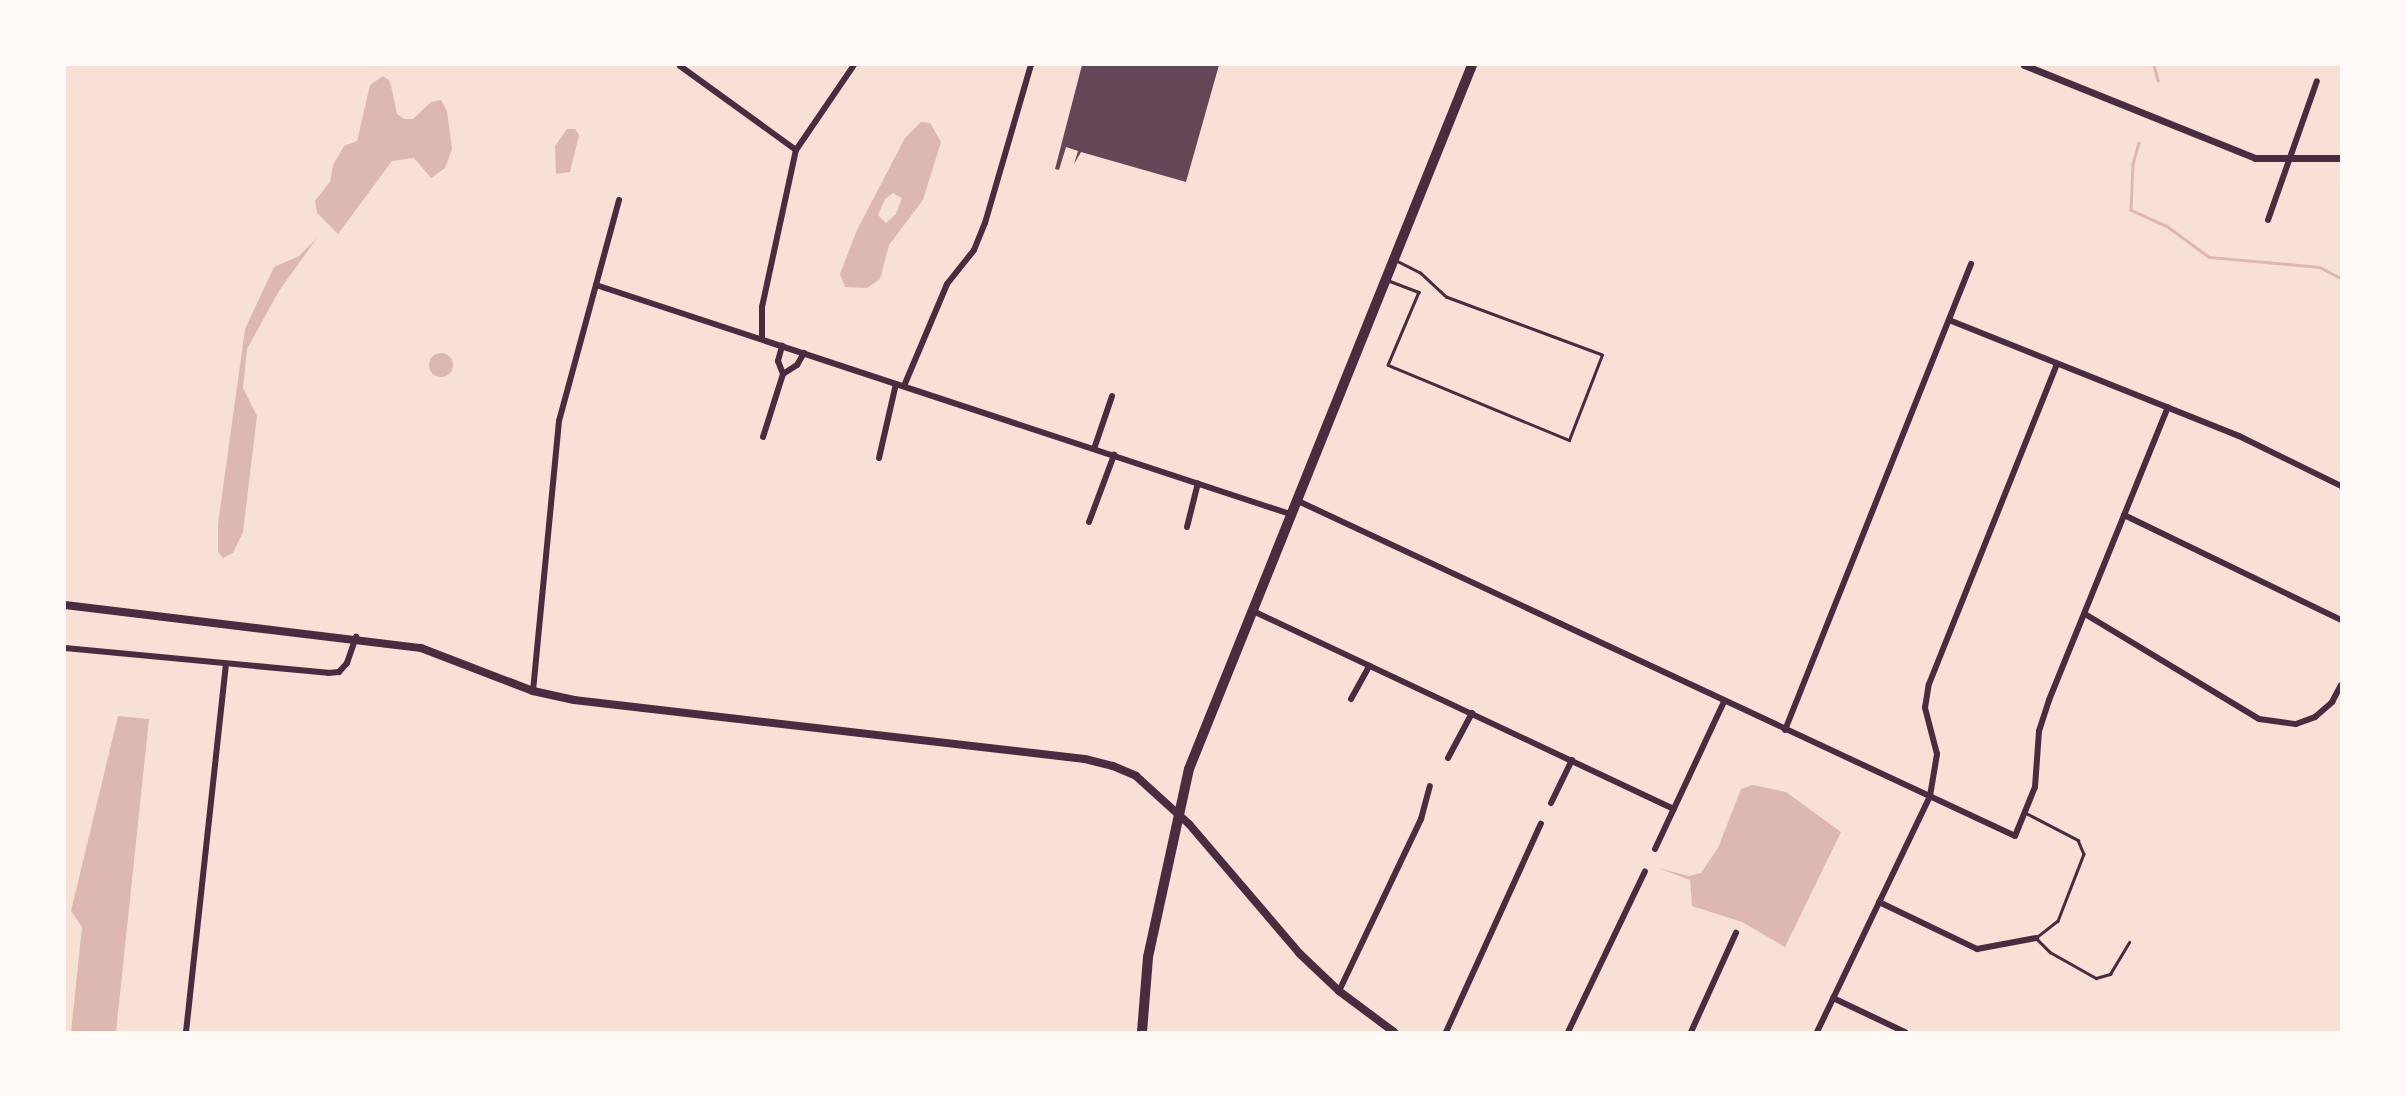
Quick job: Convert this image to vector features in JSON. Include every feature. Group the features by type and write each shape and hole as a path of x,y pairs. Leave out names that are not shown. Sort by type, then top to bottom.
{"main road":[{"path":"1142,1032 1148,957 1176,812 1189,769 1472,65"},
{"path":"65,605 356,637 421,648 533,691 574,700 1086,759 1136,776 1176,812 1299,953 1339,991 1394,1032"}],"street":[{"path":"762,340 762,307 796,150 855,65"},
{"path":"904,386 947,284 974,250 1031,65"},
{"path":"2024,65 2255,158 2341,158"},
{"path":"680,66 796,150"},
{"path":"2268,220 2317,81"},
{"path":"533,691 559,421 619,200"},
{"path":"1785,730 1971,264"},
{"path":"596,285 1293,515"},
{"path":"1950,320 2168,407 2341,486"},
{"path":"763,437 783,374 778,361 782,346"},
{"path":"783,374 797,365 804,353"},
{"path":"1817,1032 1930,796 1937,754 1925,708 1929,684 2057,364"},
{"path":"879,458 896,384"},
{"path":"1094,449 1112,396"},
{"path":"1298,501 2015,836 2035,787 2039,731 2168,407"},
{"path":"1089,522 1114,455"},
{"path":"1187,527 1198,483"},
{"path":"2124,515 2341,620"},
{"path":"1254,611 1674,809"},
{"path":"2085,614 2259,719 2296,724 2315,717 2332,702 2341,685"},
{"path":"65,648 339,672 347,663 356,637"},
{"path":"186,1032 226,664"},
{"path":"1352,699 1369,666"},
{"path":"1655,849 1724,702"},
{"path":"1448,758 1472,713"},
{"path":"1551,803 1572,760"},
{"path":"1339,991 1421,819 1430,786"},
{"path":"1446,1032 1541,824"},
{"path":"1568,1032 1645,871"},
{"path":"1879,902 1977,948 2036,937"},
{"path":"1691,1032 1736,933"},
{"path":"1833,998 1905,1032"}],"lane":[{"path":"1387,279 1419,292 1388,365 1569,440 1602,355 1446,297 1420,273 1395,260"},
{"path":"2026,813 2071,835 2084,854 2058,920 2036,937 2050,952 2096,978 2110,974 2129,942"}],"shaded area":[{"path":"383,76 390,81 397,114 404,119 413,119 431,102 441,100 447,111 452,149 445,168 431,178 414,158 392,161 338,234 317,213 315,201 330,182 333,165 344,146 357,141 370,85"},
{"path":"921,122 930,123 941,142 923,200 889,245 880,279 867,288 845,287 840,274 857,230 905,138","holes":["893,193 902,198 896,214 886,223 878,215 885,199"]},
{"path":"567,129 575,129 579,135 570,172 556,174 555,146"},
{"path":"317,238 279,291 247,349 243,388 257,416 243,532 233,553 223,558 218,552 218,524 245,329 274,267 299,256"},
{"path":"441,353 449,357 453,365 449,373 441,377 433,373 429,365 433,357"},
{"path":"118,716 149,719 116,1032 71,1032 82,927 71,911"},
{"path":"1753,785 1786,792 1841,832 1785,947 1742,922 1692,906 1690,880 1658,868 1689,876 1701,873 1718,848 1741,789"}],"building":[{"path":"1082,65 1219,65 1186,182 1081,152 1074,164 1078,151 1066,147 1059,170 1055,169"}],"waterway":[{"path":"2154,65 2158,80"},
{"path":"2139,143 2133,164 2131,210 2167,226 2209,257 2320,267 2341,278"}]}
